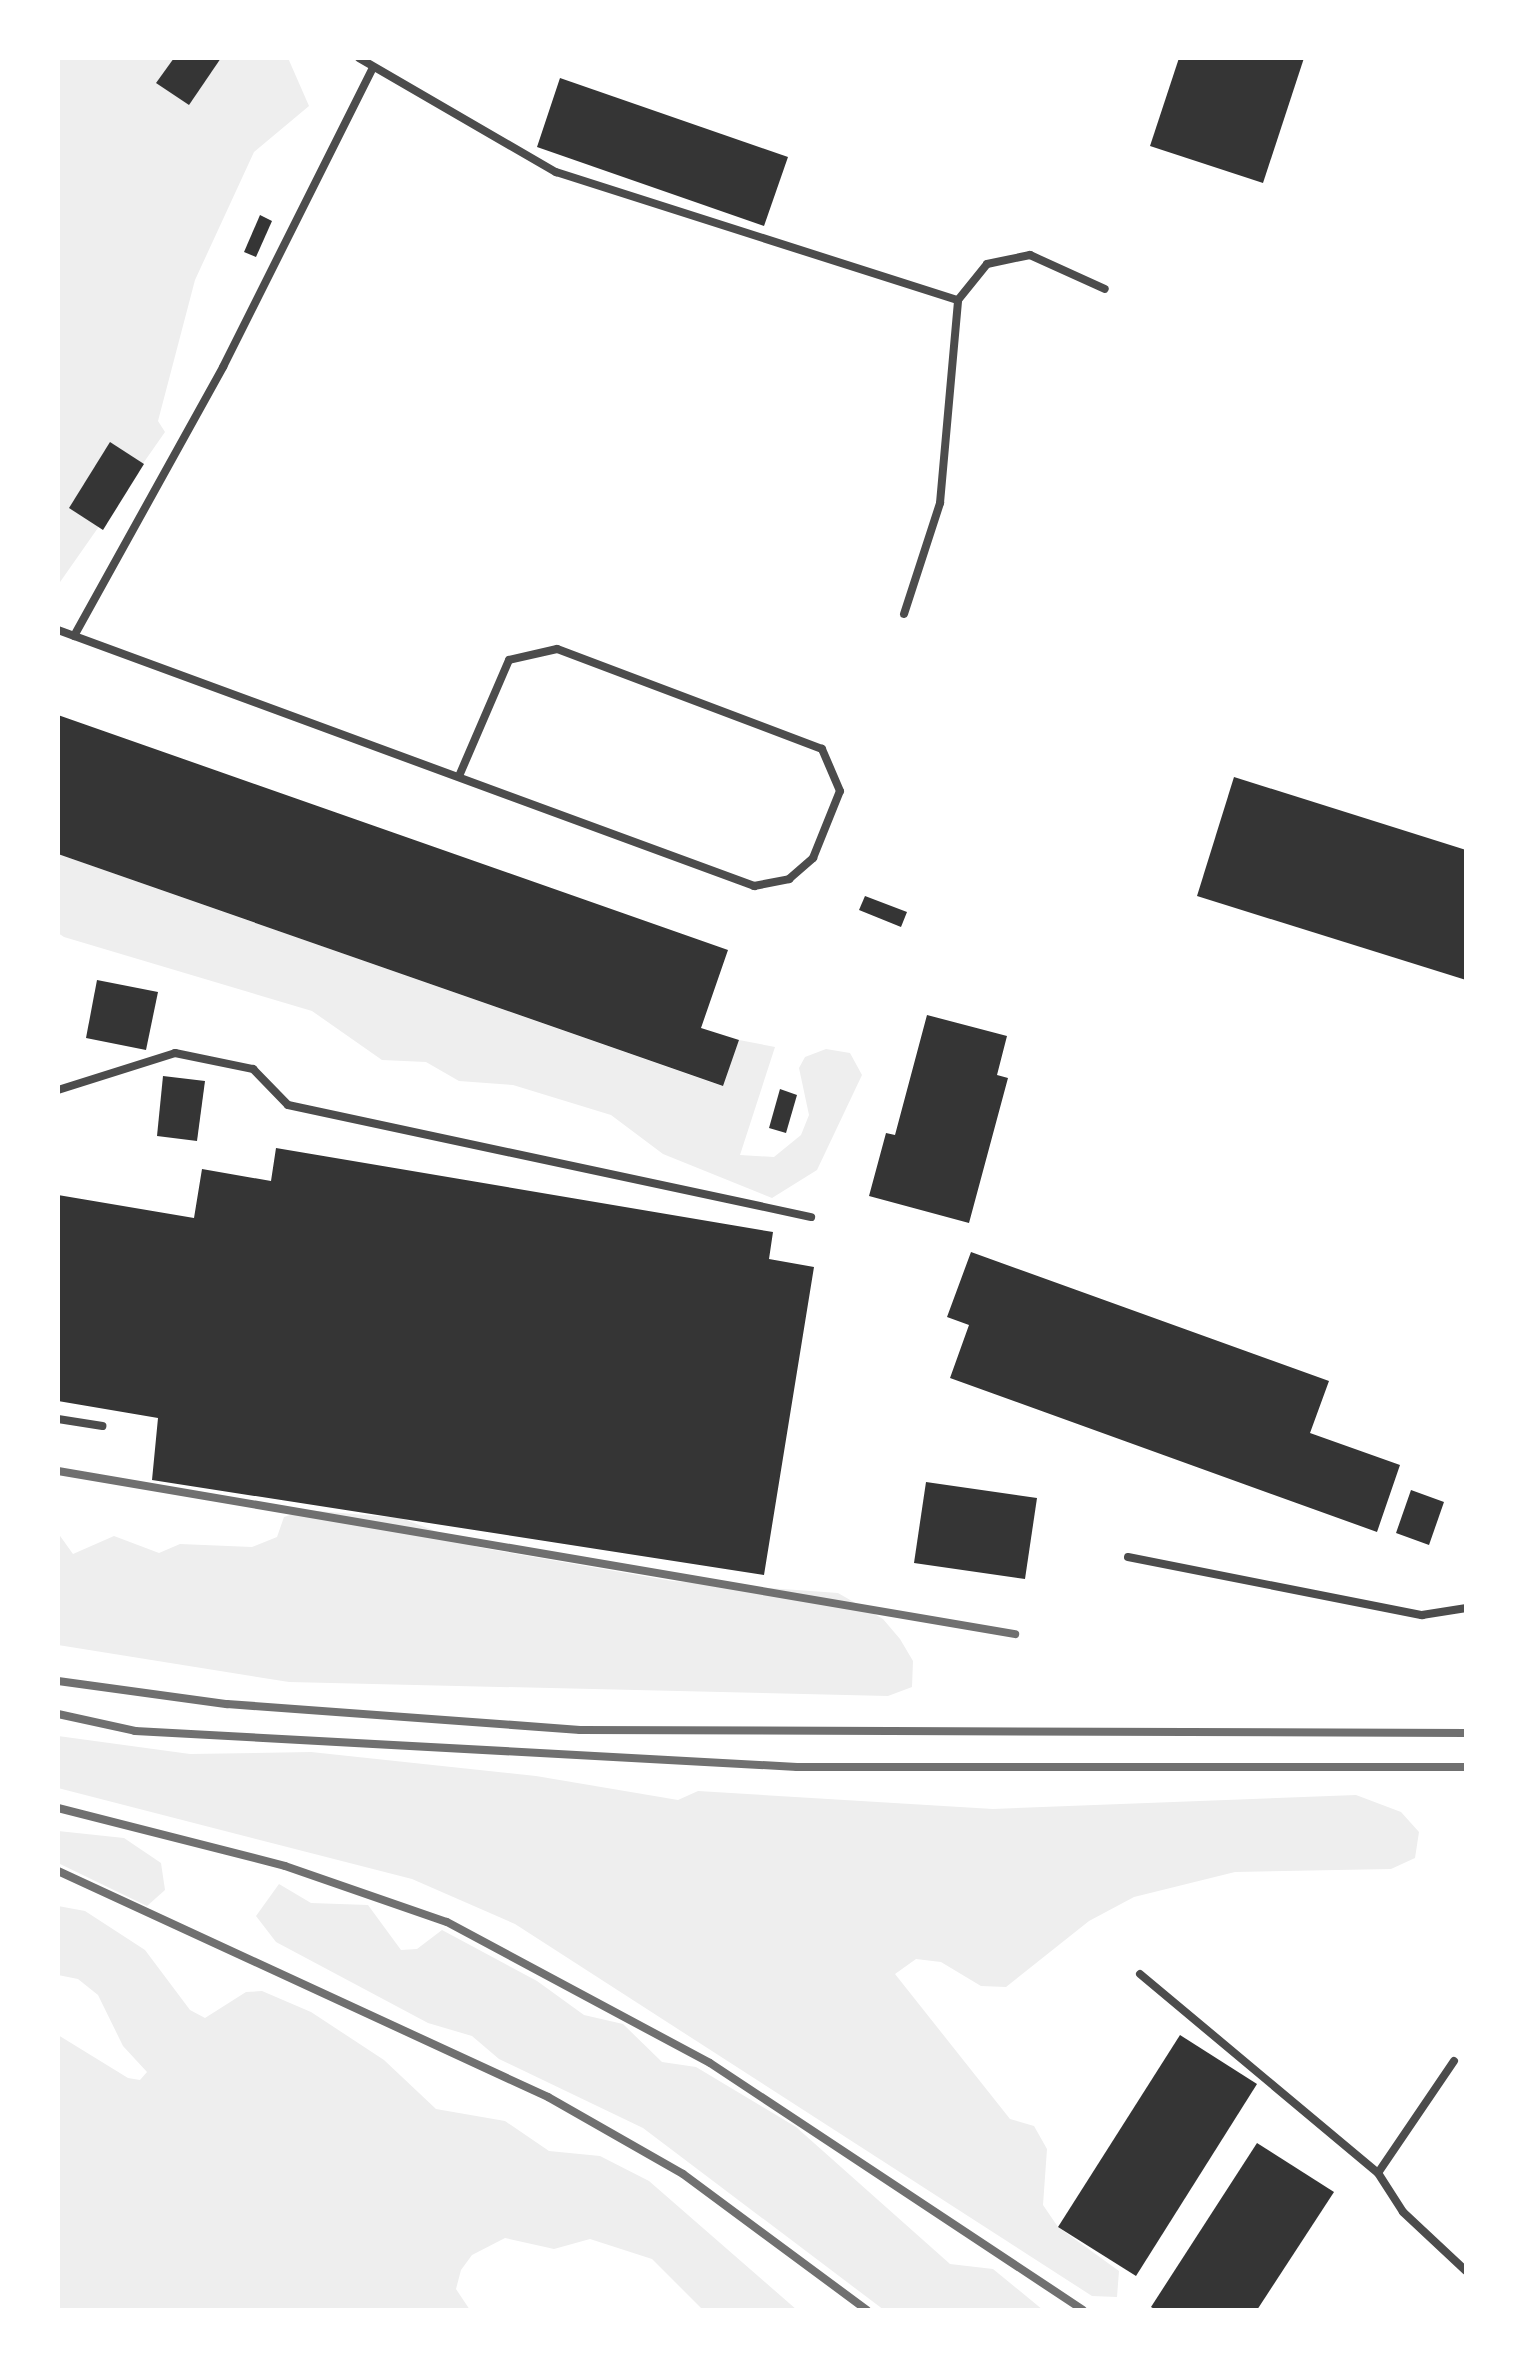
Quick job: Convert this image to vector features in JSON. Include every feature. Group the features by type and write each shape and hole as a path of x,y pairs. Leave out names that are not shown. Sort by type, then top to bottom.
{"lane":[{"path":"360,58 556,172 958,300"},
{"path":"74,636 224,368 372,68"},
{"path":"904,614 940,503 958,300 987,264 1030,255 1105,289"},
{"path":"58,630 754,886 790,879 813,858 840,791 822,750 556,649 509,660 459,776"},
{"path":"58,1090 176,1053 252,1068 288,1105 812,1217"},
{"path":"58,1419 102,1426"},
{"path":"1128,1557 1422,1615 1466,1608"},
{"path":"1140,1974 1378,2173 1404,2212 1466,2271"},
{"path":"1378,2173 1454,2061"}],"shaded area":[{"path":"58,58 174,58 157,83 210,74 221,58 288,58 309,106 254,152 195,280 158,421 165,432 58,585"},
{"path":"58,854 722,1086 739,1040 775,1047 740,1155 774,1157 801,1135 809,1115 799,1068 805,1057 826,1049 850,1053 862,1075 817,1170 772,1198 663,1154 611,1115 513,1085 459,1081 426,1062 382,1060 312,1011 64,937 58,933"},
{"path":"306,1510 401,1518 477,1547 672,1581 838,1593 883,1619 900,1639 913,1661 912,1687 888,1696 289,1682 58,1645 58,1533 73,1554 114,1536 159,1553 180,1544 252,1547 277,1537 284,1517"},
{"path":"58,1736 190,1754 311,1752 536,1776 678,1800 698,1791 993,1809 1356,1795 1401,1812 1419,1832 1415,1858 1391,1869 1235,1872 1134,1897 1089,1921 1006,1987 981,1986 941,1962 916,1959 895,1974 1010,2119 1034,2126 1047,2149 1043,2205 1058,2227 1119,2271 1117,2297 1092,2296 515,1924 412,1879 58,1788"},
{"path":"58,1831 124,1838 161,1863 165,1890 147,1906 58,1863"},
{"path":"279,1884 311,1903 368,1905 401,1950 417,1949 442,1930 537,1981 584,2015 623,2024 662,2062 696,2067 796,2127 950,2264 993,2269 1043,2310 884,2310 643,2128 499,2059 472,2036 428,2023 276,1942 256,1916"},
{"path":"58,1906 85,1911 145,1950 190,2010 205,2018 246,1992 262,1991 311,2012 384,2060 436,2109 505,2121 549,2151 600,2156 649,2181 797,2310 703,2310 652,2259 590,2239 554,2249 505,2238 472,2255 461,2270 456,2289 470,2310 58,2310 58,2035 128,2078 140,2080 147,2072 123,2046 98,1995 78,1979 58,1975"}],"building":[{"path":"174,58 221,58 189,105 156,83"},
{"path":"1179,58 1304,58 1263,183 1150,146"},
{"path":"560,78 788,157 764,226 537,147"},
{"path":"260,215 272,221 256,257 244,252"},
{"path":"110,442 144,464 103,530 69,508"},
{"path":"58,715 728,950 701,1028 739,1040 723,1086 58,854"},
{"path":"1234,777 1466,850 1466,980 1197,896"},
{"path":"865,896 907,912 901,927 859,910"},
{"path":"97,980 158,992 146,1050 86,1038"},
{"path":"927,1015 1007,1036 997,1075 1008,1078 969,1223 869,1196 886,1133 895,1135"},
{"path":"163,1076 205,1081 197,1141 157,1136"},
{"path":"780,1089 797,1095 786,1133 769,1128"},
{"path":"276,1148 773,1232 769,1259 814,1267 764,1575 152,1480 158,1418 58,1401 58,1195 194,1218 202,1169 271,1181"},
{"path":"971,1252 1329,1381 1310,1433 1400,1465 1377,1532 950,1378 969,1325 947,1317"},
{"path":"926,1482 1037,1498 1025,1579 914,1563"},
{"path":"1411,1490 1444,1502 1429,1545 1396,1533"},
{"path":"1180,2035 1257,2084 1136,2276 1058,2227"},
{"path":"1257,2143 1334,2192 1257,2310 1151,2307"}],"railway":[{"path":"58,1471 1015,1634"},
{"path":"58,1681 227,1704 580,1730 1466,1733"},
{"path":"58,1714 135,1731 797,1767 1466,1767"},
{"path":"58,1808 285,1866 447,1922 710,2063 1083,2310"},
{"path":"58,1871 548,2097 683,2174 867,2310"}]}
